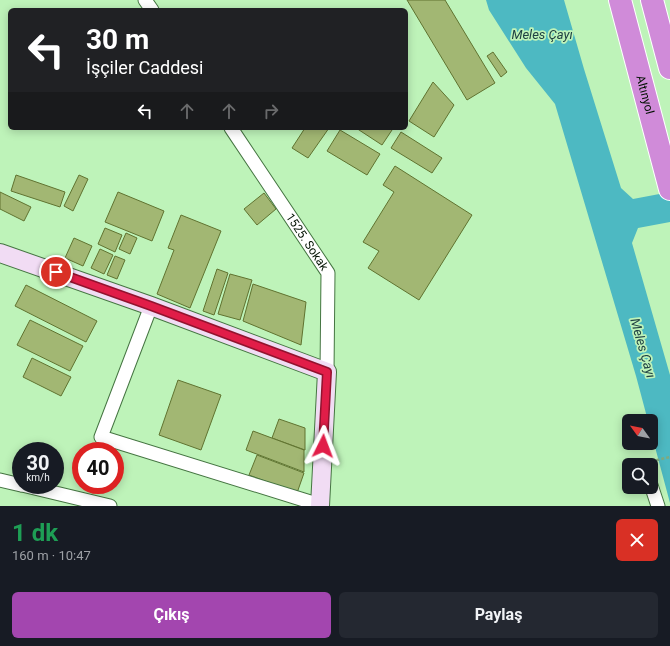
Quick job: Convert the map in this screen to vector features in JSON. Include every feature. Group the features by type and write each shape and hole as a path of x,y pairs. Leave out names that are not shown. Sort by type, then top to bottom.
{"highway":[{"name":"Altınyol","path":"620,0 670,189"},
{"path":"652,0 670,68"}],"street":[{"name":"1525. Sokak","path":"232,130 328,273 327,372"},
{"path":"0,253 151,306 327,372 320,506 101,437 151,306"},
{"path":"0,480 12,483"},
{"path":"60,494 110,506"},
{"path":"654,494 658,506"}],"path":[{"path":"658,460 670,457"}],"water":[{"name":"Meles Çayı","path":"486,0 564,0 621,188 633,199 670,192 670,222 638,228 632,243 670,375 670,503 656,450 658,450 658,414 646,414 555,104 526,68 489,10"}],"building":[{"path":"407,0 445,0 495,83 467,100"},
{"path":"493,52 507,72 501,77 487,56"},
{"path":"433,82 454,105 434,137 409,121"},
{"path":"304,130 328,130 308,158 292,148"},
{"path":"340,130 380,154 367,175 327,151"},
{"path":"359,130 392,130 382,145"},
{"path":"401,132 442,158 432,173 391,148"},
{"path":"395,166 472,215 419,300 368,268 379,251 363,242 394,192 383,185"},
{"path":"16,175 65,192 60,207 11,191"},
{"path":"79,175 88,179 73,211 64,206"},
{"path":"0,192 31,207 24,221 0,209"},
{"path":"118,192 164,211 152,241 105,222"},
{"path":"264,193 276,209 257,225 244,209"},
{"path":"181,215 221,231 190,308 157,294 174,250 168,248"},
{"path":"105,228 122,235 115,252 98,244"},
{"path":"126,233 137,238 130,254 119,249"},
{"path":"74,238 92,246 83,266 65,258"},
{"path":"100,249 113,255 104,274 91,268"},
{"path":"115,256 125,260 117,279 107,275"},
{"path":"217,269 228,273 214,315 203,311"},
{"path":"230,274 252,280 240,320 218,314"},
{"path":"253,284 306,302 301,345 243,321"},
{"path":"26,285 97,321 86,342 15,306"},
{"path":"30,320 83,346 70,371 17,345"},
{"path":"32,358 71,377 61,396 23,377"},
{"path":"178,380 221,395 201,450 159,435"},
{"path":"279,419 305,428 305,450 272,438"},
{"path":"253,431 304,450 304,472 246,450"},
{"path":"257,455 304,473 297,493 249,475"}],"route":[{"path":"56,272 327,372 323,446"}]}
